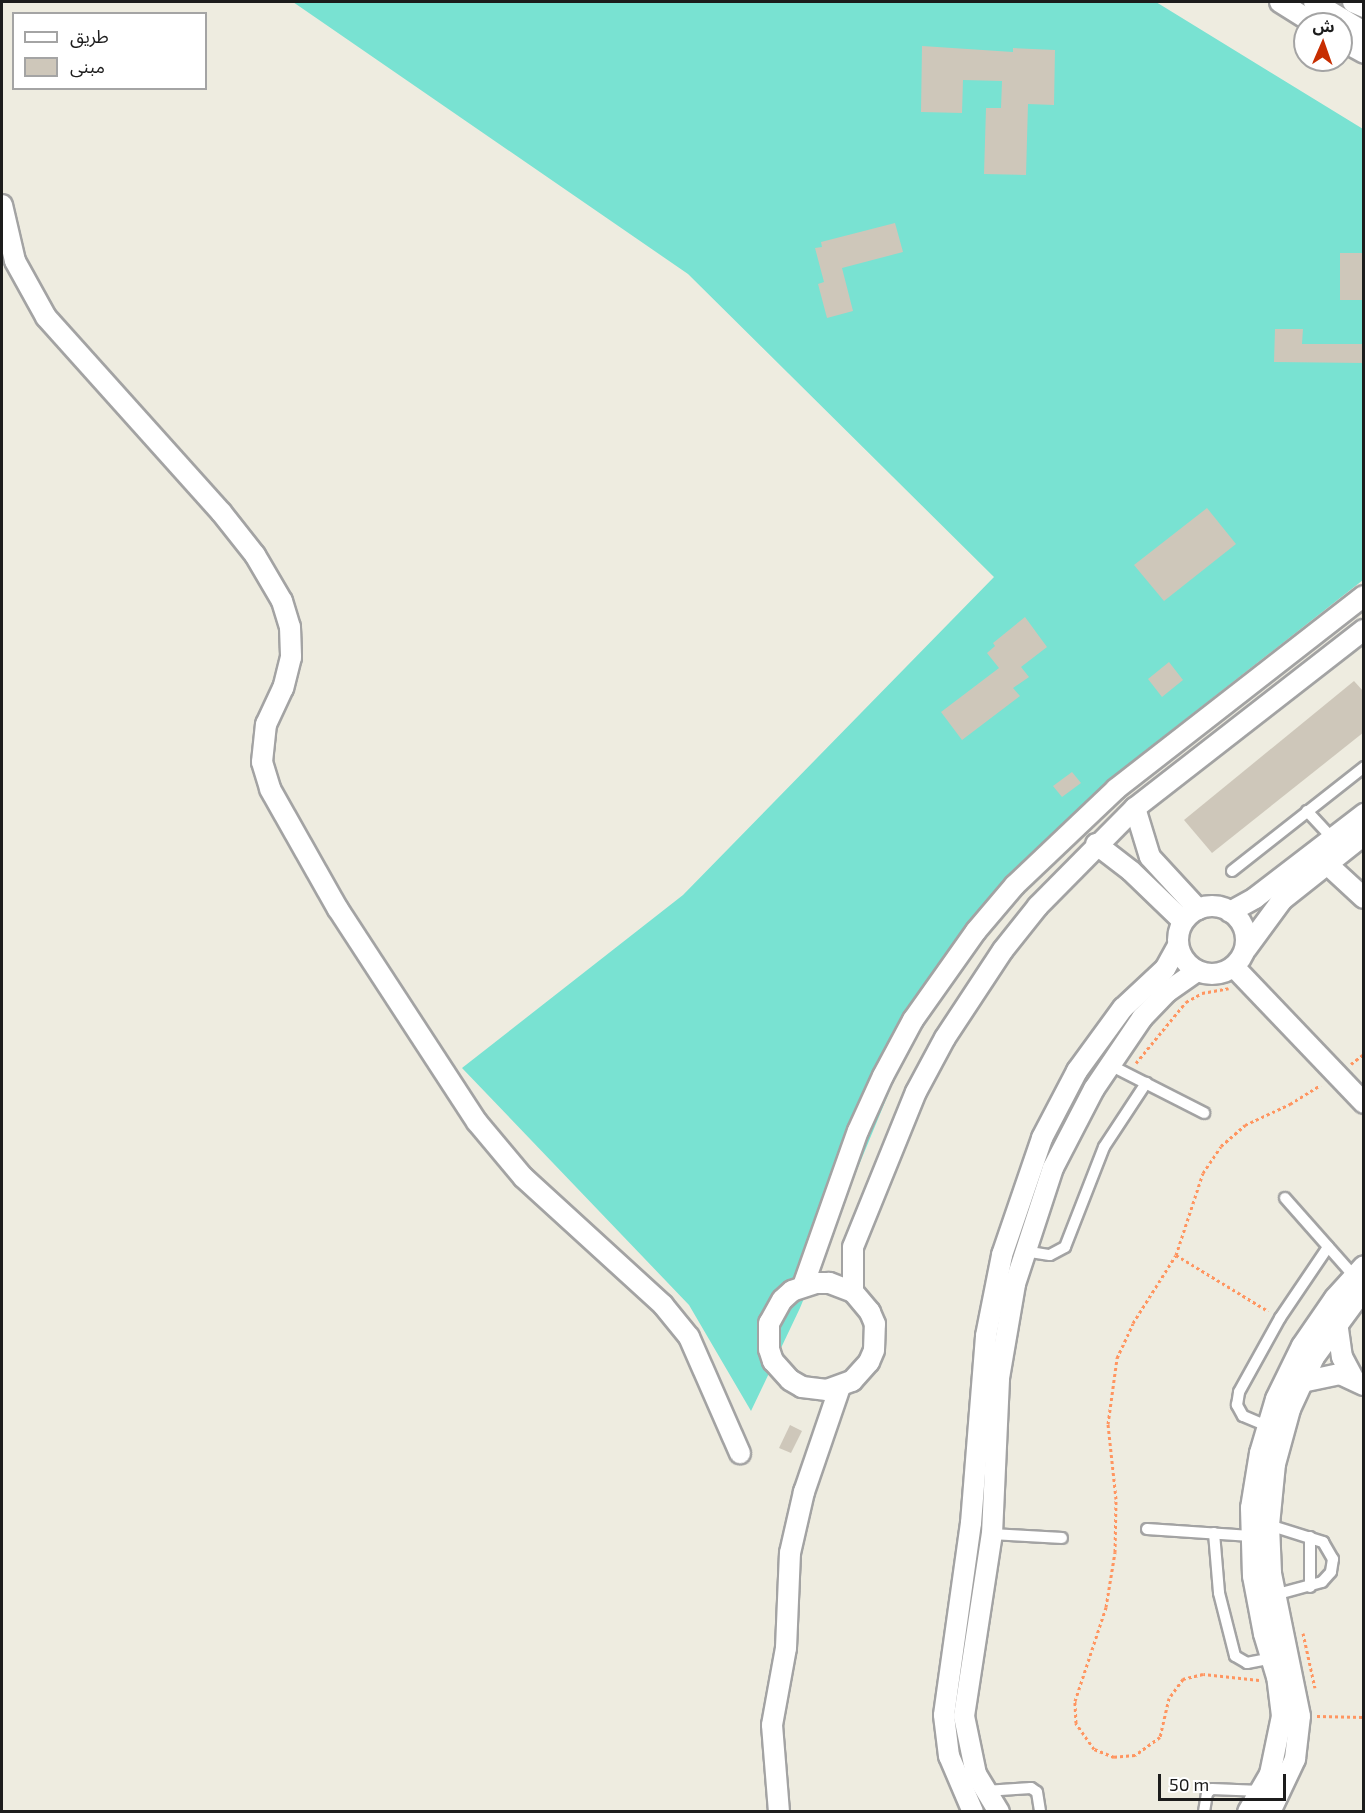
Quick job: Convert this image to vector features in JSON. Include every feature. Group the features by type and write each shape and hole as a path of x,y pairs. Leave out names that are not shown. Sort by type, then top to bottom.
{"street":[{"path":"1280,2 1296,12"},
{"path":"1314,2 1364,32"},
{"path":"1353,2 1364,8"},
{"path":"2,204 15,261 46,317 221,512 255,555 282,601 290,627 291,657 283,688 266,724 262,762 270,789 338,909 477,1122 523,1177 663,1305 689,1337 740,1453"},
{"path":"803,1286 858,1131 883,1076 913,1020 976,932 1015,885 1116,789 1364,596"},
{"path":"853,1293 853,1246 897,1135 945,1038 1003,950 1038,906 1096,844 1135,808 1364,630"},
{"path":"1135,808 1150,857 1191,915"},
{"path":"1230,912 1255,898 1364,814"},
{"path":"1237,970 1246,949 1271,911 1364,835"},
{"path":"1096,844 1191,915"},
{"path":"1327,864 1364,898"},
{"path":"1191,915 1217,907 1230,912 1245,931 1246,949"},
{"path":"973,1812 949,1756 944,1714 991,1378 1002,1255 1042,1138 1098,1039 1165,969 1191,915"},
{"path":"1178,946 1184,961 1197,971 1216,974 1237,970"},
{"path":"1237,970 1364,1103"},
{"path":"999,1812 985,1791 970,1755 964,1716 992,1534 991,1378 1024,1251 1057,1159 1108,1064 1154,1005 1197,971"},
{"path":"1270,1812 1294,1759 1300,1716 1274,1595 1262,1575 1277,1454 1302,1382 1360,1277"},
{"path":"1248,1812 1262,1791 1280,1736 1275,1668 1262,1575 1251,1536 1254,1480 1267,1426 1302,1346 1360,1277"},
{"path":"829,1283 853,1293 872,1318 874,1350 862,1373 840,1387 814,1390 802,1387 786,1376 773,1361 769,1348 769,1323 782,1300 803,1286 829,1283"},
{"path":"1337,1322 1342,1357 1358,1381"},
{"path":"1302,1382 1327,1374 1358,1381"},
{"path":"779,1812 772,1725 786,1648 790,1553 804,1492 840,1387"}],"lane":[{"path":"1232,871 1364,767"},
{"path":"1307,811 1332,838"},
{"path":"1108,1064 1204,1113"},
{"path":"1024,1251 1050,1255 1065,1247 1104,1147 1146,1083"},
{"path":"1284,1197 1328,1247 1360,1277"},
{"path":"1267,1426 1243,1416 1237,1398 1280,1318 1328,1247"},
{"path":"1269,1525 1310,1537 1327,1546 1333,1566 1322,1582 1274,1595"},
{"path":"1146,1529 1251,1536"},
{"path":"1214,1533 1219,1593 1235,1656 1246,1663 1275,1668"},
{"path":"992,1534 1062,1538"},
{"path":"1310,1537 1310,1587"},
{"path":"985,1791 1031,1788 1037,1792 1040,1812"},
{"path":"1204,1812 1207,1793 1212,1789 1262,1791"}],"path":[{"path":"1127,1073 1186,1002 1202,993 1229,989 1237,970"},
{"path":"1275,1668 1239,1681 1196,1674 1183,1679 1168,1698 1160,1737 1135,1755 1114,1757 1094,1749 1076,1723 1075,1701 1106,1607 1115,1551 1116,1498 1108,1424 1111,1379 1124,1340 1176,1255 1203,1173 1221,1146 1245,1125 1290,1104 1364,1054"},
{"path":"1176,1255 1280,1318"},
{"path":"1300,1716 1364,1717"}],"shaded area":[{"path":"293,2 1156,2 1363,129 1363,580 1136,758 1023,886 918,1022 800,1308 751,1411 689,1305 462,1068 683,895 994,577 688,274"}],"building":[{"path":"922,46 1013,52 1013,48 1055,50 1054,105 1028,104 1026,175 984,174 986,108 1001,108 1002,81 963,80 962,113 921,112"},
{"path":"895,223 903,252 842,268 853,311 827,318 818,284 824,282 815,248 822,247 821,242"},
{"path":"1340,253 1364,253 1364,300 1340,300"},
{"path":"1275,329 1303,329 1302,344 1364,344 1364,363 1274,362"},
{"path":"1207,508 1236,544 1164,601 1134,565"},
{"path":"1025,617 1047,647 1021,667 1029,677 1013,688 1020,696 962,740 941,712 999,668 987,653 995,646 993,643"},
{"path":"1169,662 1183,680 1162,697 1148,679"},
{"path":"1354,681 1364,692 1364,732 1212,853 1184,820"},
{"path":"1072,772 1081,783 1062,797 1053,786"},
{"path":"790,1425 802,1431 791,1453 779,1448"}]}
